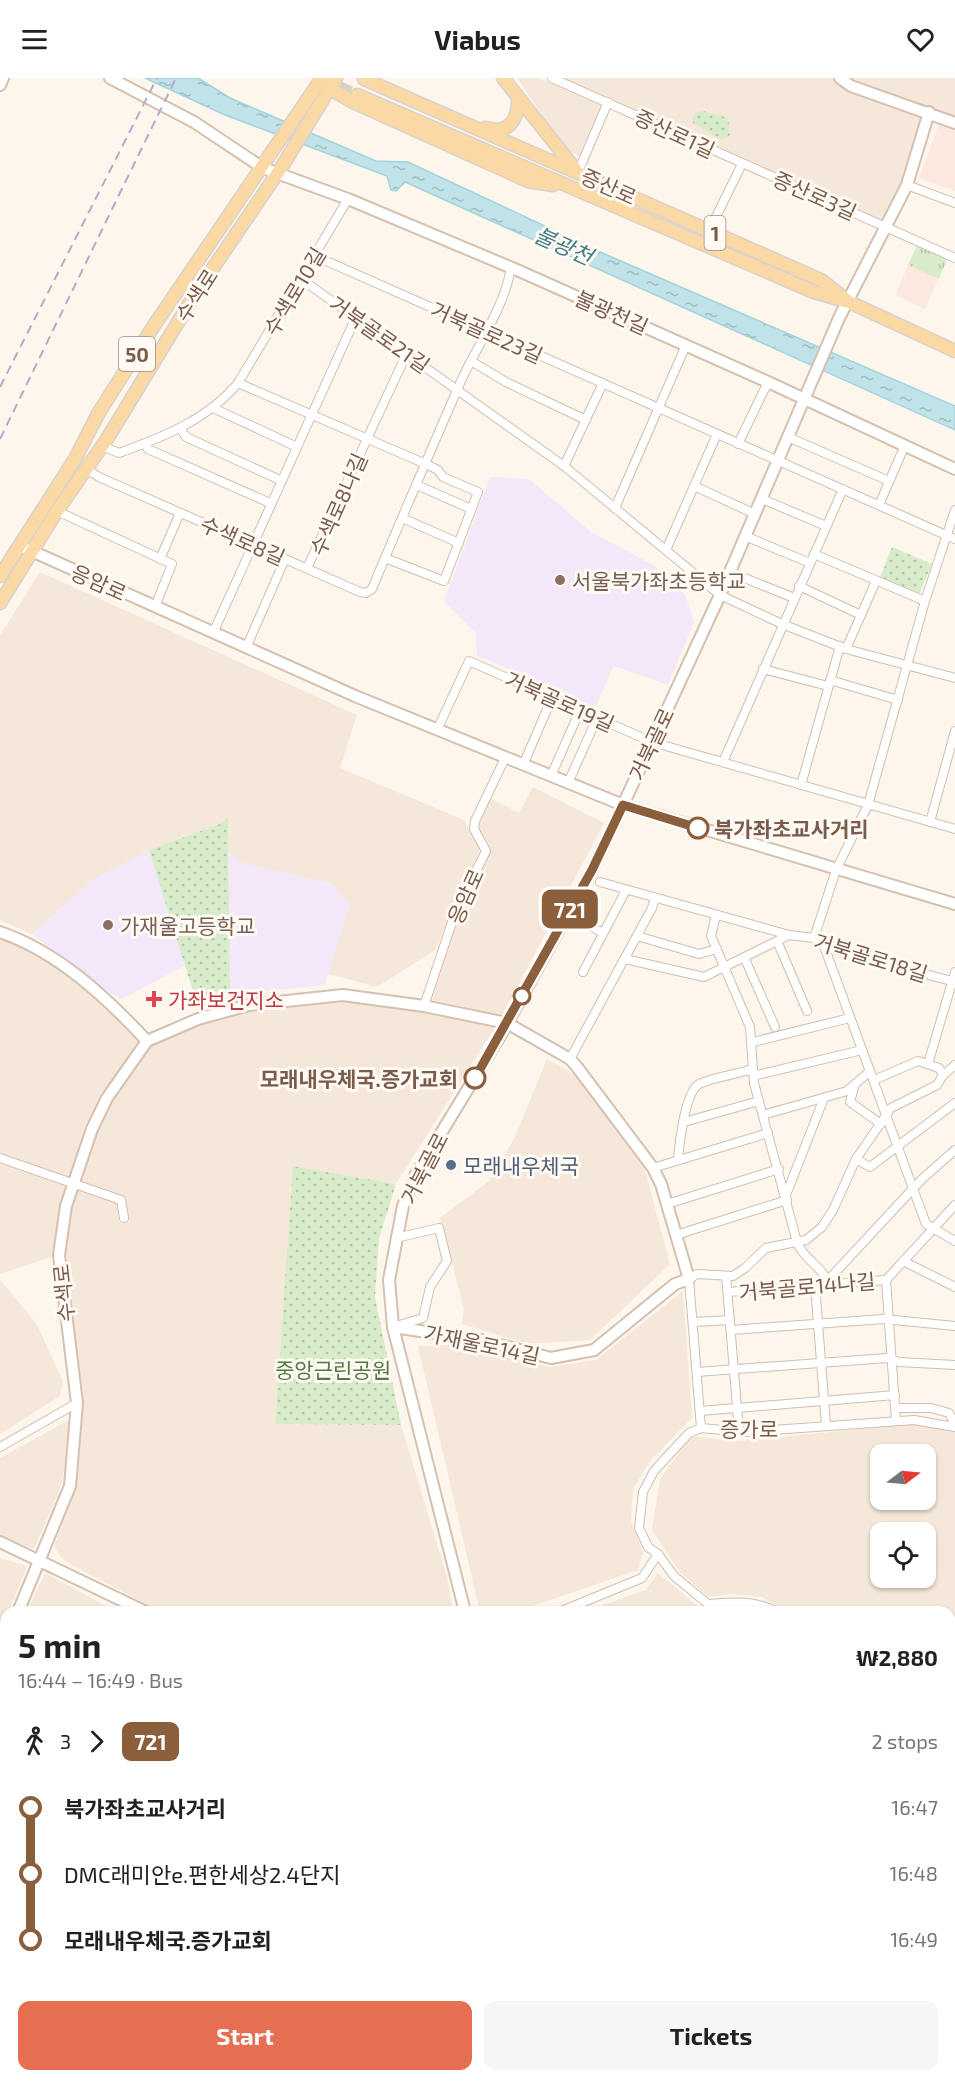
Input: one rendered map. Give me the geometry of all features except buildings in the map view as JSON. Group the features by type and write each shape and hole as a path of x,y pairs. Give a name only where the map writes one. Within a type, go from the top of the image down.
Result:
{"main road":[{"path":"503,78 578,172"},
{"name":"증산로","path":"364,80 821,280 849,302"},
{"name":"수색로","path":"0,576 75,459 98,414 153,327 265,164 326,85"},
{"name":"수색로","path":"0,603 57,511 102,446 194,296 279,171 326,85"},
{"path":"326,85 353,102 528,181 571,187"},
{"name":"증산로","path":"357,95 814,292 849,302 955,351"},
{"path":"452,118 500,130 512,124 516,119 518,99"}],"street":[{"path":"0,85 3,78"},
{"path":"110,78 194,122 265,164"},
{"name":"증산로1길","path":"552,78 742,164"},
{"path":"840,78 851,86 955,123"},
{"name":"증산로1길","path":"578,172 608,102"},
{"path":"849,302 907,185 929,112"},
{"name":"불광천길","path":"265,164 686,345 955,469"},
{"path":"709,231 742,164"},
{"name":"증산로3길","path":"742,164 955,258"},
{"path":"907,185 955,203"},
{"name":"수색로10길","path":"102,446 119,453 180,428 213,408 238,383 348,199"},
{"name":"거북골로23길","path":"315,256 955,539"},
{"path":"458,389 487,332 509,279 511,268"},
{"name":"거북골로21길","path":"301,279 564,466 720,595 782,624 843,647 955,678"},
{"name":"거북골로","path":"463,1606 393,1327 389,1280 403,1206 415,1176 507,1023 568,913 623,805 720,595 839,318 849,302"},
{"path":"213,633 295,446 356,317"},
{"path":"615,508 686,345"},
{"name":"수색로8나길","path":"307,568 407,353"},
{"path":"471,361 506,382 586,420"},
{"path":"738,444 768,382"},
{"path":"238,383 309,416 367,439"},
{"path":"564,466 603,383"},
{"name":"수색로8길","path":"85,468 99,477 366,593 372,589 458,389"},
{"path":"213,408 295,446"},
{"path":"180,428 186,437 280,480"},
{"path":"666,550 717,434"},
{"path":"789,438 889,481"},
{"name":"수색로8나길","path":"367,439 426,464"},
{"path":"145,444 148,449 270,503"},
{"path":"879,505 905,445"},
{"path":"385,558 444,581 478,492 443,477 438,470 426,464"},
{"path":"417,485 471,509"},
{"path":"694,486 755,514"},
{"path":"723,762 843,489"},
{"path":"762,499 826,526"},
{"path":"814,938 836,870 868,805 925,601 945,534 955,510"},
{"path":"57,511 172,564 155,607"},
{"path":"160,559 180,513"},
{"path":"402,518 459,543"},
{"path":"745,536 810,563"},
{"name":"응암로","path":"19,546 246,648 437,730 623,805 955,904"},
{"path":"814,554 925,601"},
{"path":"246,648 285,559"},
{"path":"730,572 794,598"},
{"path":"801,785 829,683 843,647 876,581"},
{"path":"799,586 861,615"},
{"name":"거북골로19길","path":"437,730 469,661 652,742 955,829"},
{"path":"763,669 898,700"},
{"path":"523,765 552,698"},
{"path":"551,776 580,711"},
{"path":"568,783 597,718"},
{"path":"930,822 955,731"},
{"name":"응암로","path":"424,1006 455,913 486,851 474,829 475,821 505,758"},
{"name":"거북골로18길","path":"600,882 789,935 814,938 824,946 954,982 928,1064"},
{"path":"583,972 626,890"},
{"path":"570,1059 625,959 655,898"},
{"path":"568,913 603,933"},
{"path":"716,915 711,936 744,1010 753,1042 754,1073 759,1101 800,1249 826,1276 829,1284"},
{"path":"0,932 51,958 89,984 147,1041 198,1019 249,1005 343,995 424,1006 507,1023 570,1059 652,1168 667,1204 690,1279 700,1428"},
{"name":"거북골로18길","path":"625,959 704,977 778,943 789,935"},
{"path":"637,936 699,954 717,949"},
{"name":"거북골로18길","path":"778,943 807,1011"},
{"path":"824,946 926,1224 955,1241"},
{"path":"745,959 775,1027"},
{"path":"954,982 955,972"},
{"path":"753,1042 850,1018"},
{"name":"수색로","path":"21,1606 69,1486 77,1403 59,1255 72,1184 107,1098 147,1041"},
{"path":"678,1160 692,1092 698,1085 749,1071 757,1075 862,1050"},
{"path":"874,1080 918,1062 939,1068 943,1075"},
{"path":"690,1279 697,1274 733,1276 766,1248 806,1240 828,1218 856,1159 891,1108 937,1085 943,1075 955,1065"},
{"path":"763,1115 847,1091 870,1071"},
{"path":"855,1082 850,1102 881,1124"},
{"path":"786,1198 824,1098"},
{"path":"684,1122 759,1101"},
{"path":"856,1159 870,1167 955,1103"},
{"path":"652,1168 768,1133"},
{"path":"829,1284 831,1277 913,1188 955,1150"},
{"path":"0,1158 121,1200 124,1218"},
{"path":"667,1204 778,1169"},
{"path":"676,1235 786,1198"},
{"path":"896,1420 886,1280 955,1205"},
{"name":"거북골로","path":"393,1327 423,1318 430,1287 447,1261 439,1228 396,1238"},
{"path":"903,1261 955,1287"},
{"path":"726,1276 740,1431"},
{"name":"가재울로14길","path":"393,1327 481,1340 551,1358 594,1350 675,1284 690,1279"},
{"name":"거북골로14나길","path":"728,1292 886,1280"},
{"path":"815,1285 826,1425"},
{"path":"731,1330 884,1319 955,1326"},
{"path":"694,1322 730,1320"},
{"path":"697,1372 887,1358 955,1365"},
{"path":"699,1411 895,1395"},
{"path":"0,1447 77,1403"},
{"name":"증가로","path":"896,1408 930,1408 949,1413 955,1426"},
{"name":"증가로","path":"766,1606 744,1601 708,1604 674,1576 658,1554 648,1547 639,1527 643,1492 654,1471 689,1433 700,1428 740,1431 896,1420 914,1420 955,1426"},
{"path":"0,1542 134,1606"},
{"path":"574,1606 642,1578 658,1554"}],"shaded area":[{"path":"517,78 538,78 602,104 579,156 566,150"},
{"path":"552,78 955,78 955,123 929,112 887,227"},
{"path":"939,124 955,130 955,191 919,178"},
{"path":"917,246 947,259 925,309 895,295"},
{"name":"서울북가좌초등학교","path":"490,477 529,479 591,532 653,565 685,594 694,622 668,685 614,666 595,708 477,655 476,633 444,601"},
{"path":"40,572 357,715 340,768 464,820 480,850 435,950 377,987 328,974 350,902 342,898 333,884 241,863 228,851 228,818 220,824 149,850 91,881 32,934 0,920 0,635"},
{"path":"533,787 604,823 502,1016 432,1000 458,915 490,848 477,825 490,798 519,813"},
{"name":"가재울고등학교","path":"149,850 182,950 184,966 122,999 96,985 32,934 91,881"},
{"path":"228,851 241,863 333,884 342,897 350,902 325,985 230,995"},
{"path":"0,936 57,966 83,983 143,1041 101,1101 74,1165 51,1257 0,1274"},
{"path":"343,995 499,1021 396,1184 293,1166 275,1424 401,1425 447,1577 452,1606 149,1606 63,1560 54,1546 76,1487 83,1393 65,1255 72,1183 92,1129 147,1041 249,1005"},
{"path":"547,1059 576,1075 645,1170 670,1264 590,1340 527,1344 462,1324 464,1309 440,1218 489,1181 515,1137"},
{"path":"0,1280 36,1323 63,1381 60,1396 0,1434"},
{"path":"683,1291 692,1418 651,1460 633,1489 631,1521 643,1552 638,1570 533,1606 479,1606 418,1346 471,1344 549,1367 596,1360"},
{"path":"71,1419 70,1444 59,1492 34,1549 0,1536 0,1458"},
{"path":"913,1424 955,1432 955,1606 778,1606 762,1597 733,1594 708,1597 680,1572 652,1530 660,1479 691,1436 739,1441"},
{"path":"0,1558 27,1566 11,1606 0,1606"},
{"path":"45,1573 107,1606 30,1606"},
{"path":"658,1573 698,1606 600,1606 646,1590"}],"green space":[{"path":"703,111 728,118 730,135 722,140 693,123 692,118 696,112"},
{"path":"917,246 947,259 939,279 908,265"},
{"path":"892,547 932,564 919,594 880,578"},
{"path":"228,818 230,995 196,1001 149,850 220,824"},
{"name":"중앙근린공원","path":"293,1166 396,1184 379,1239 375,1297 401,1425 275,1424"}],"water":[{"name":"불광천","path":"145,78 198,78 230,98 376,161 408,162 607,255 955,406 955,430 405,182 396,191 391,190 387,176 225,115"}],"tunnel":[{"path":"323,80 357,95"}],"railway":[{"path":"0,387 157,78"},
{"path":"0,439 176,78"}],"bus line":[{"name":"721","path":"475,1078 592,870 623,805 698,828"}],"place":[{"name":"서울북가좌초등학교","path":"560,580"},
{"name":"북가좌초교사거리","path":"698,828"},
{"name":"가재울고등학교","path":"108,925"},
{"name":"가좌보건지소","path":"154,999"},
{"name":"모래내우체국.증가교회","path":"475,1078"},
{"name":"모래내우체국","path":"451,1165"}]}
